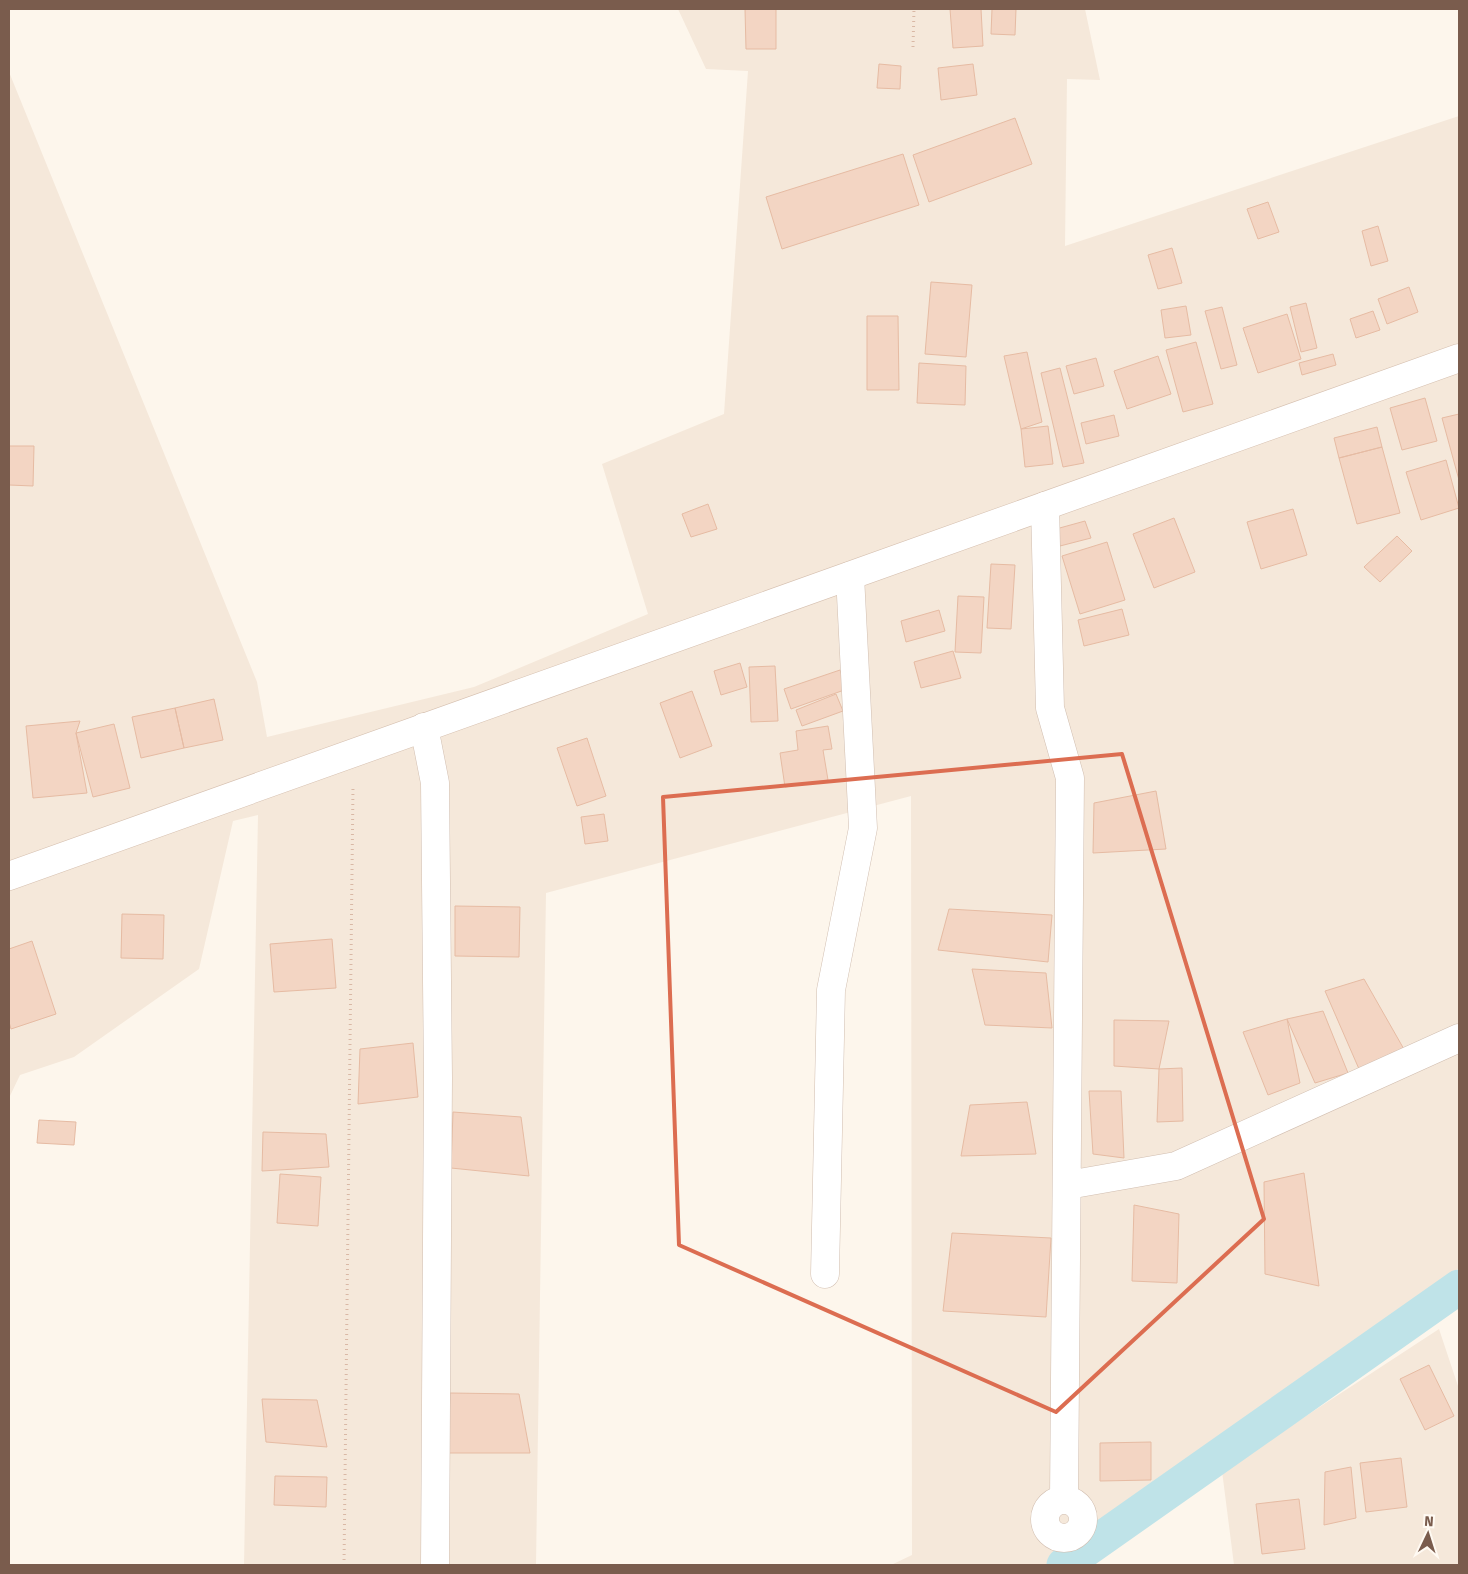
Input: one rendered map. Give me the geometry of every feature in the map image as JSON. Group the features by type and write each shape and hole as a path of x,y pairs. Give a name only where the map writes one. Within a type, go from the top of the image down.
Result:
{"street":[{"path":"9,876 1459,358"},
{"path":"1045,506 1050,708 1070,778 1064,1499"},
{"path":"825,1274 831,990 862,828 850,576"},
{"path":"424,727 434,783 438,1058 435,1565"},
{"path":"1068,1185 1176,1166 1459,1038"}],"path":[{"path":"913,48 914,9"},
{"path":"344,1565 354,753"}],"highlighted area":[{"path":"1122,754 1264,1219 1056,1412 679,1245 663,797"}],"shaded area":[{"path":"678,9 1085,9 1100,80 1067,79 1065,246 1459,116 1459,1268 1057,1565 891,1565 912,1555 911,796 546,893 536,1565 244,1565 258,815 233,821 199,969 74,1057 20,1075 9,1098 9,72 257,682 267,737 474,687 648,614 602,464 724,414 748,71 706,69"},
{"path":"1439,1329 1459,1389 1459,1565 1234,1565 1222,1471"}],"building":[{"path":"745,9 776,9 776,49 746,49"},
{"path":"950,9 981,9 983,46 953,48"},
{"path":"992,9 1016,9 1015,35 991,34"},
{"path":"879,64 901,66 900,89 877,88"},
{"path":"973,64 977,95 941,100 938,68"},
{"path":"1015,118 1032,164 929,202 913,155"},
{"path":"903,154 919,205 782,249 766,197"},
{"path":"1268,202 1279,232 1258,239 1247,209"},
{"path":"1378,226 1388,261 1371,266 1362,231"},
{"path":"1172,248 1182,283 1158,289 1148,255"},
{"path":"931,282 972,285 966,357 925,354"},
{"path":"1409,287 1418,312 1387,324 1378,299"},
{"path":"1306,303 1317,348 1301,352 1290,307"},
{"path":"1186,306 1191,335 1165,338 1161,310"},
{"path":"1222,307 1237,365 1221,369 1205,311"},
{"path":"1373,311 1380,330 1356,338 1350,319"},
{"path":"1287,314 1301,359 1258,373 1243,328"},
{"path":"867,316 898,316 899,390 867,390"},
{"path":"1196,342 1213,404 1183,412 1166,350"},
{"path":"1027,352 1042,422 1021,429 1004,356"},
{"path":"1333,354 1336,365 1302,375 1299,363"},
{"path":"1158,356 1171,394 1127,409 1114,371"},
{"path":"1096,358 1104,386 1074,394 1066,366"},
{"path":"919,363 966,366 965,405 917,403"},
{"path":"1060,368 1084,463 1063,467 1041,373"},
{"path":"1425,398 1437,441 1402,450 1390,408"},
{"path":"1459,414 1459,480 1442,418"},
{"path":"1114,415 1119,436 1086,444 1081,423"},
{"path":"1048,426 1053,464 1025,467 1021,429"},
{"path":"1377,427 1382,447 1339,458 1334,438"},
{"path":"9,446 34,446 33,486 9,485"},
{"path":"1382,447 1400,513 1357,524 1339,458"},
{"path":"1446,460 1459,508 1421,520 1406,472"},
{"path":"708,504 717,529 691,537 682,514"},
{"path":"1293,509 1307,555 1261,569 1247,522"},
{"path":"1174,518 1195,572 1154,588 1133,534"},
{"path":"1085,521 1091,538 1060,546 1056,529"},
{"path":"1397,536 1412,551 1380,582 1364,567"},
{"path":"1107,542 1125,600 1080,614 1062,556"},
{"path":"991,564 1015,565 1011,629 987,628"},
{"path":"958,596 984,597 981,653 955,652"},
{"path":"1122,609 1129,635 1084,646 1078,620"},
{"path":"939,610 945,631 906,642 901,621"},
{"path":"953,651 961,678 921,688 914,662"},
{"path":"740,663 747,687 721,695 714,671"},
{"path":"775,666 778,721 751,722 749,667"},
{"path":"840,670 847,689 791,709 784,689"},
{"path":"692,691 712,746 680,758 660,703"},
{"path":"836,694 843,711 802,726 796,710"},
{"path":"214,699 223,740 184,748 175,708"},
{"path":"175,708 184,748 141,758 132,717"},
{"path":"80,721 76,733 87,793 33,798 26,726"},
{"path":"114,724 130,788 93,797 76,733"},
{"path":"828,726 832,749 823,750 828,780 785,787 780,753 798,750 796,731"},
{"path":"587,738 606,796 577,806 557,748"},
{"path":"1156,791 1166,849 1093,853 1094,803"},
{"path":"604,814 608,841 585,844 581,817"},
{"path":"455,906 520,907 519,957 455,956"},
{"path":"949,909 1052,915 1048,962 938,950"},
{"path":"122,914 164,915 163,959 121,958"},
{"path":"332,939 336,988 274,992 270,944"},
{"path":"32,941 56,1014 11,1029 9,1022 9,949"},
{"path":"972,969 1046,973 1052,1028 985,1025"},
{"path":"1364,979 1405,1051 1359,1069 1325,991"},
{"path":"1323,1011 1348,1073 1315,1083 1287,1019"},
{"path":"1287,1019 1300,1083 1268,1095 1243,1032"},
{"path":"1114,1020 1169,1021 1159,1069 1114,1066"},
{"path":"413,1043 418,1097 358,1104 360,1049"},
{"path":"1182,1068 1183,1121 1157,1122 1159,1069"},
{"path":"1089,1091 1121,1091 1124,1158 1093,1154"},
{"path":"1027,1102 1036,1154 961,1156 970,1105"},
{"path":"453,1112 521,1117 529,1176 451,1168"},
{"path":"39,1120 76,1122 74,1145 37,1143"},
{"path":"263,1132 326,1134 329,1167 262,1171"},
{"path":"1304,1173 1319,1286 1265,1274 1264,1182"},
{"path":"280,1174 321,1177 318,1226 277,1223"},
{"path":"1134,1205 1179,1214 1177,1283 1132,1281"},
{"path":"952,1233 1051,1238 1046,1317 943,1311"},
{"path":"1429,1365 1454,1416 1425,1430 1400,1379"},
{"path":"450,1393 519,1394 530,1453 448,1453"},
{"path":"262,1399 317,1400 327,1447 266,1442"},
{"path":"1151,1442 1151,1480 1100,1481 1100,1443"},
{"path":"1401,1458 1407,1507 1366,1512 1360,1463"},
{"path":"1351,1467 1356,1518 1324,1525 1325,1472"},
{"path":"275,1476 327,1477 326,1507 274,1505"},
{"path":"1299,1499 1305,1549 1262,1554 1256,1504"}],"waterway":[{"path":"1064,1565 1459,1287"}]}
